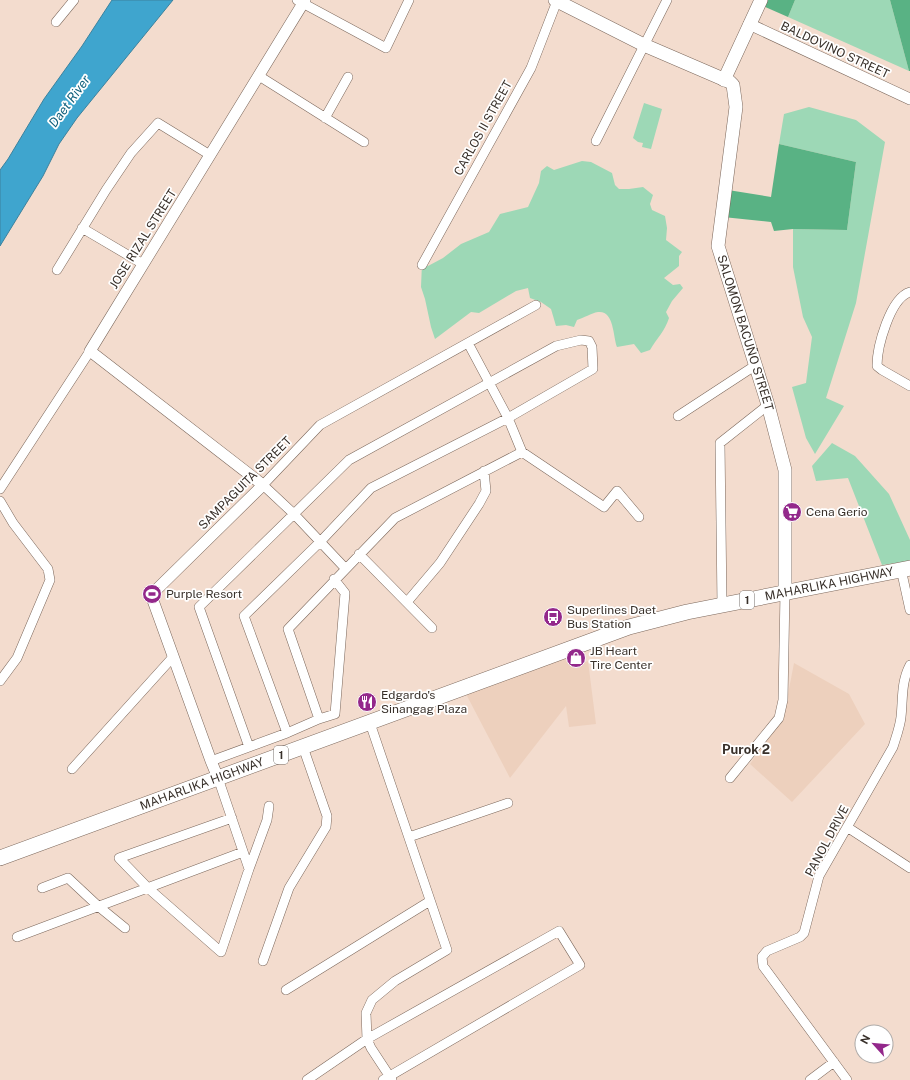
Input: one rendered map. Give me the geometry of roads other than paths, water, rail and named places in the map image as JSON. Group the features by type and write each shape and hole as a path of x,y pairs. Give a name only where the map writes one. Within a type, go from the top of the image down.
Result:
{"highway":[{"name":"MAHARLIKA HIGHWAY","path":"0,858 629,628 672,616 722,605 906,568"}],"main road":[{"path":"557,0 644,46 724,80 749,24 757,1"},
{"name":"SALOMON BACUÑO STREET","path":"724,80 733,85 736,107 718,246 768,405 785,470 786,592"}],"street":[{"path":"56,22 74,0"},
{"path":"302,1 386,48 409,0"},
{"name":"CARLOS II STREET","path":"422,265 531,68 557,0"},
{"path":"596,141 667,0"},
{"name":"JOSE RIZAL STREET","path":"0,489 90,351 259,76 302,1"},
{"name":"BALDOVINO STREET","path":"749,24 910,99"},
{"path":"259,76 364,142"},
{"path":"325,118 348,77"},
{"path":"57,270 106,190 131,153 158,123 210,155"},
{"path":"82,228 143,264"},
{"path":"910,292 905,293 894,305 884,332 877,358 877,366 910,386"},
{"name":"SAMPAGUITA STREET","path":"218,778 151,595 263,485 320,425 536,305"},
{"path":"249,747 200,607 348,460 556,346 581,340 589,341 592,347 593,369 508,418 371,488 320,542 244,616 287,733"},
{"path":"468,343 508,418 522,452 604,507 617,491 638,517"},
{"path":"90,351 263,485 294,514 345,568"},
{"path":"678,416 756,365"},
{"path":"722,605 720,442 768,405"},
{"path":"319,719 288,629 334,579 395,518 522,452"},
{"path":"407,602 440,563 479,504 486,491 484,472"},
{"path":"0,501 13,523 48,569 50,580 17,658 0,681"},
{"path":"359,554 432,628"},
{"path":"906,568 910,610"},
{"path":"211,761 335,714 345,593 334,579"},
{"path":"730,778 779,718 783,700 786,592"},
{"path":"72,770 173,657"},
{"name":"PANOL DRIVE","path":"847,1080 763,966 762,957 767,951 800,937 804,933 819,876 892,747 900,728 902,693 906,673 910,665"},
{"path":"306,1080 367,1039 559,931 580,965 388,1079 367,1039 366,1013 372,1000 395,981 447,950 370,723"},
{"path":"263,961 289,888 326,827 327,816 303,747"},
{"path":"218,778 249,870"},
{"path":"409,837 508,803"},
{"path":"232,818 119,858 148,888 221,952 267,820 269,806"},
{"path":"847,827 910,868"},
{"path":"17,937 243,852"},
{"path":"42,888 68,878 98,906 125,928"},
{"path":"286,990 430,901"},
{"path":"810,1080 834,1062"}],"water":[{"name":"Daet River","path":"112,0 173,0 77,118 59,144 43,176 0,246 0,170 44,99 82,46"}],"place":[{"name":"Cena Gerio","path":"792,512"},
{"name":"Purple Resort","path":"152,594"},
{"name":"Superlines Daet Bus Station","path":"553,617"},
{"name":"JB Heart Tire Center","path":"576,658"},
{"name":"Edgardo's Sinangag Plaza","path":"367,702"}],"district":[{"name":"Purok 2","path":"746,749"}]}
